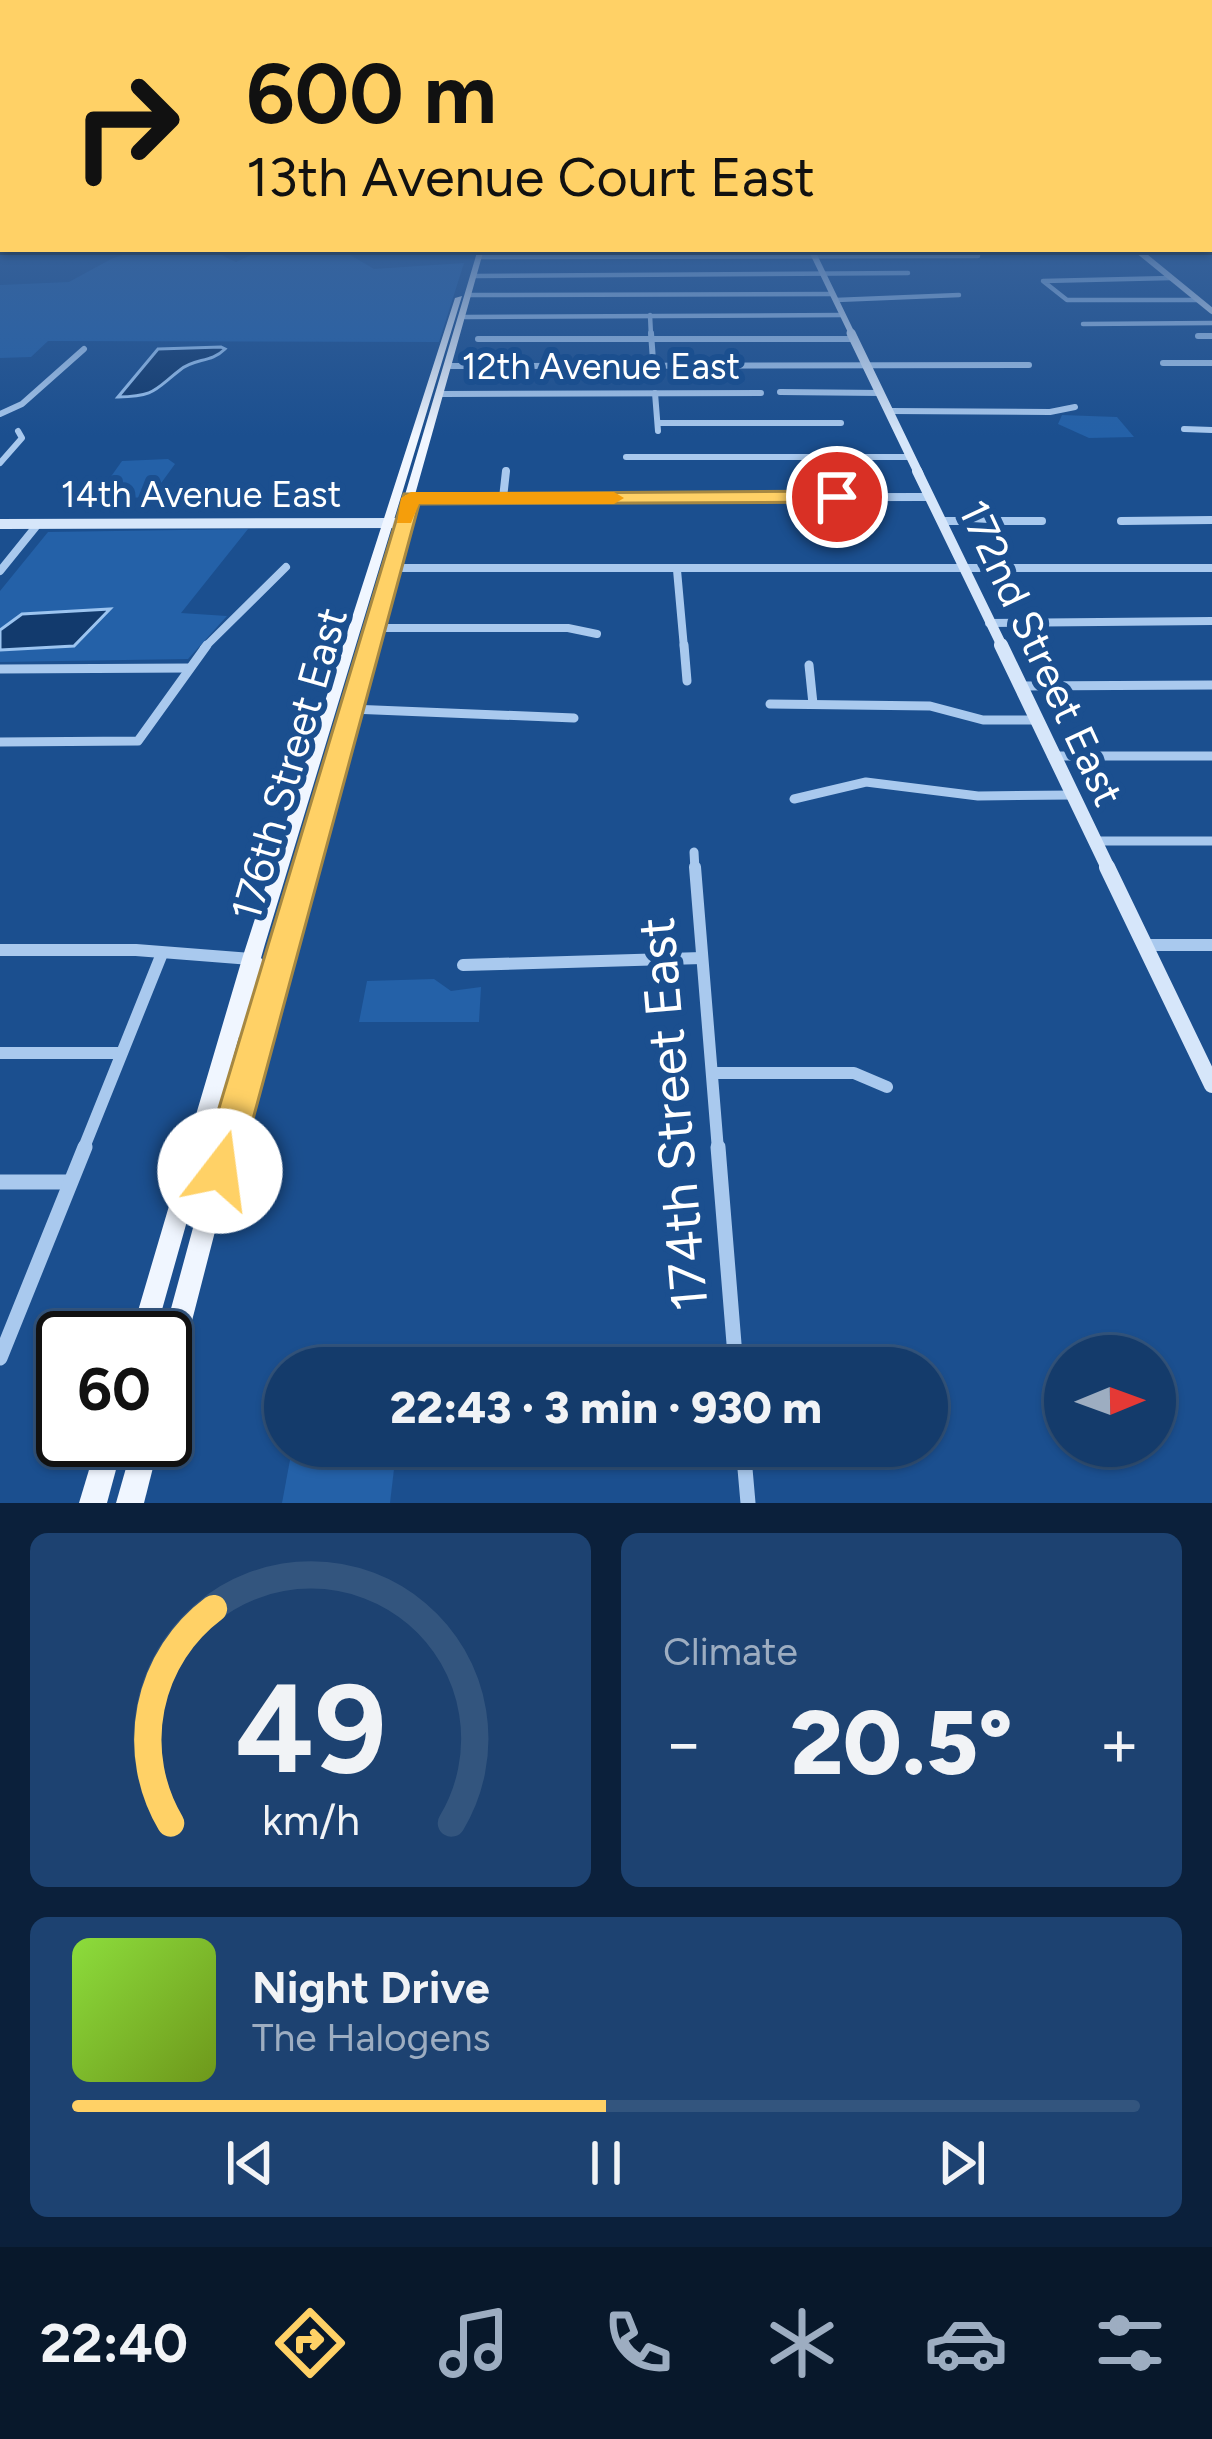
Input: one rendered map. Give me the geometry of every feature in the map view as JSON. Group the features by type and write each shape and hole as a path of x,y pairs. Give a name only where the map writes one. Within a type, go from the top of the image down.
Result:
{"main road":[{"name":"176th Street East","path":"150,1311 251,959 351,670 462,295"},
{"name":"176th Street East","path":"182,1311 284,929 350,709 351,670 373,628 391,568 395,523 411,498 470,295"},
{"path":"445,345 451,366"},
{"path":"411,455 414,460 406,494 411,498"},
{"path":"284,929 278,918 292,866 286,850"},
{"path":"251,959 262,970 247,1027 251,1053"},
{"path":"93,1503 103,1467"},
{"path":"130,1503 140,1467"}],"street":[{"path":"495,295 959,296"},
{"path":"1059,295 1207,305"},
{"name":"172nd Street East","path":"834,297 1210,1078"},
{"path":"650,315 654,374"},
{"path":"464,317 843,315"},
{"path":"1083,324 1212,323"},
{"path":"1198,336 1212,336"},
{"path":"478,339 855,338"},
{"path":"0,414 22,404 84,349"},
{"path":"1162,363 1212,363"},
{"path":"451,366 1029,364"},
{"name":"12th Avenue East","path":"780,392 881,393"},
{"path":"655,393 658,427 841,423"},
{"name":"12th Avenue East","path":"442,394 761,393"},
{"path":"890,411 1049,412 1075,406"},
{"path":"1184,429 1212,430"},
{"path":"0,464 22,438 18,431"},
{"path":"626,458 911,457"},
{"path":"503,498 506,472"},
{"path":"411,498 930,497"},
{"path":"1120,520 1212,520"},
{"path":"942,521 1042,521"},
{"name":"14th Avenue East","path":"0,524 395,523"},
{"path":"2,567 38,524"},
{"path":"0,742 138,741 190,668 286,567"},
{"path":"391,568 1212,568"},
{"path":"677,570 687,681"},
{"path":"989,623 1212,621"},
{"path":"373,628 568,628 597,634"},
{"path":"809,665 813,704"},
{"path":"0,669 190,668"},
{"path":"1020,686 1212,685"},
{"path":"770,704 930,706 983,720 1036,720"},
{"path":"350,709 574,718"},
{"path":"1052,756 1212,756"},
{"path":"794,800 861,781 912,782 978,796 1072,795"},
{"path":"1094,841 1212,841"},
{"name":"174th Street East","path":"694,852 734,1347"},
{"path":"1144,945 1212,945"},
{"path":"0,950 136,950 161,956 251,959"},
{"path":"0,1358 3,1340 161,956"},
{"path":"463,964 703,958"},
{"path":"0,1053 120,1053"},
{"path":"712,1072 854,1073 887,1087"},
{"path":"0,1182 69,1182"},
{"path":"745,1467 748,1503"}],"shaded area":[{"path":"0,295 454,295 439,342 48,341 31,357 0,358"},
{"path":"158,349 225,349 185,366 154,391 118,397"},
{"path":"1062,415 1117,417 1134,437 1089,438 1058,424"},
{"path":"168,459 175,464 151,497 95,499 122,461"},
{"path":"248,529 181,613 227,616 188,659 0,662 0,591 48,532"},
{"path":"110,609 74,646 0,650 0,630 22,614"},
{"path":"434,979 451,991 481,987 479,1022 359,1022 367,981"},
{"path":"289,1467 394,1469 390,1503 282,1503"}],"slow traffic":[{"path":"404,519 411,498 614,498"}],"route":[{"path":"220,1171 284,929 411,498 837,497"}]}
